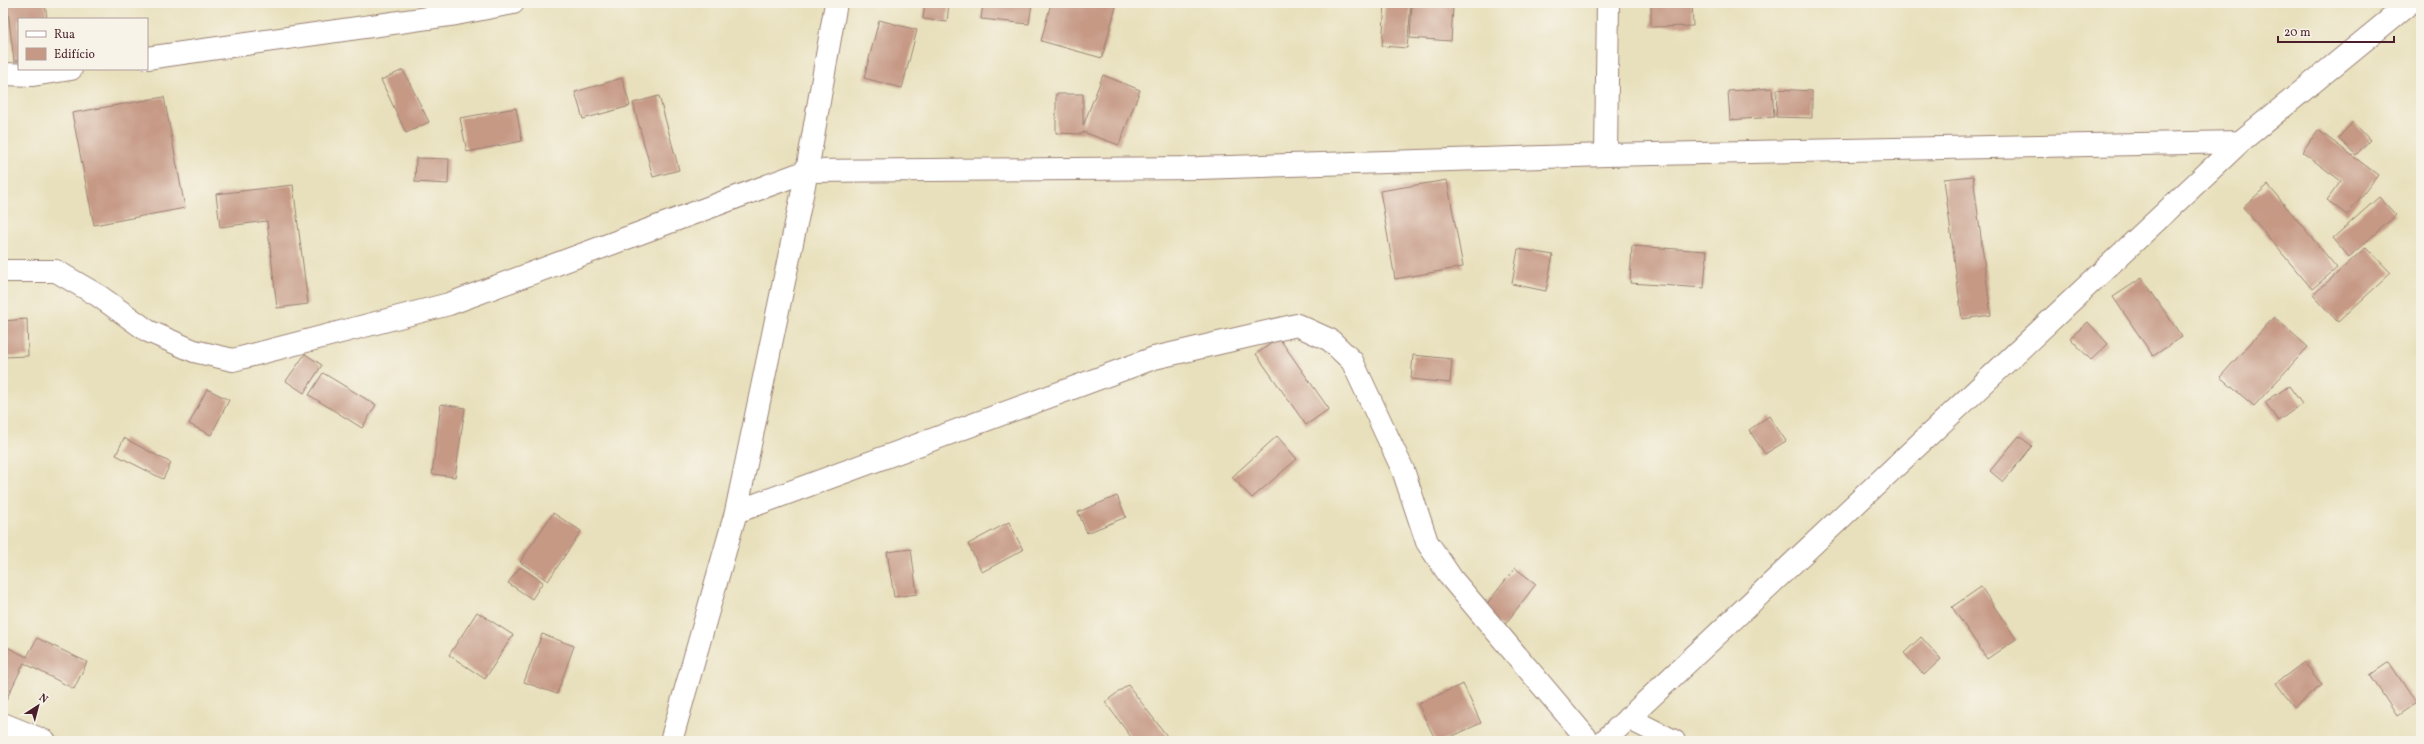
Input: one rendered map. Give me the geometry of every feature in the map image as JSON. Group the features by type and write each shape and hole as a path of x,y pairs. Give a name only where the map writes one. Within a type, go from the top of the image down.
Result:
{"street":[{"path":"148,58 456,14 513,3"},
{"path":"671,741 736,512 807,171 836,3"},
{"path":"1606,155 1608,3"},
{"path":"1604,741 2240,142 2410,3"},
{"path":"3,74 33,75 65,70"},
{"path":"3,271 56,271 99,296 148,332 194,351 233,360 449,304 807,171 1198,168 1606,155 2240,142"},
{"path":"736,512 1154,358 1297,325 1330,340 1352,361 1403,470 1427,542 1452,579 1589,741"},
{"path":"1628,718 1674,741"},
{"path":"3,724 45,741"}],"building":[{"path":"7,3 45,3 47,18 18,18 18,61 14,61"},
{"path":"925,3 949,3 947,22 923,19"},
{"path":"983,3 1032,3 1029,24 981,19"},
{"path":"1051,3 1117,3 1102,58 1041,41"},
{"path":"1385,3 1411,5 1407,48 1382,46"},
{"path":"1412,3 1453,6 1451,41 1410,38"},
{"path":"1651,3 1692,3 1693,26 1651,27"},
{"path":"879,20 917,30 902,88 864,78"},
{"path":"403,70 429,122 406,133 381,80"},
{"path":"1103,75 1140,90 1119,145 1083,132 1083,134 1056,133 1056,94 1083,94 1083,126"},
{"path":"622,78 630,106 583,119 575,92"},
{"path":"1772,88 1774,117 1730,120 1728,91"},
{"path":"1777,89 1812,91 1812,118 1776,117"},
{"path":"659,96 679,170 653,177 633,103"},
{"path":"164,97 185,208 94,225 72,113"},
{"path":"516,108 522,141 467,152 460,118"},
{"path":"2353,122 2370,140 2356,155 2338,138"},
{"path":"2318,130 2378,175 2347,215 2327,200 2341,181 2302,152"},
{"path":"416,158 449,159 448,184 415,182"},
{"path":"1973,176 1991,315 1962,319 1944,179"},
{"path":"1447,180 1463,267 1395,279 1380,191"},
{"path":"293,185 308,304 277,308 267,221 220,227 216,194"},
{"path":"2268,185 2337,268 2312,289 2243,207"},
{"path":"2379,197 2396,215 2349,257 2333,238"},
{"path":"1632,246 1707,251 1704,288 1630,283"},
{"path":"2366,247 2391,273 2338,322 2313,295"},
{"path":"1518,249 1553,255 1546,291 1512,284"},
{"path":"2142,278 2182,337 2153,356 2113,297"},
{"path":"2274,317 2308,347 2254,406 2220,377"},
{"path":"27,319 28,356 3,357 3,321"},
{"path":"2088,322 2108,344 2091,360 2070,338"},
{"path":"1279,338 1329,409 1306,425 1256,354"},
{"path":"305,354 322,365 304,393 286,381"},
{"path":"1413,355 1452,359 1450,383 1411,379"},
{"path":"323,373 376,405 362,428 309,395"},
{"path":"2289,386 2302,404 2278,421 2265,402"},
{"path":"207,389 229,400 211,435 189,424"},
{"path":"441,404 465,408 455,477 432,474"},
{"path":"1769,416 1786,441 1765,454 1749,430"},
{"path":"1277,436 1297,459 1252,498 1232,477"},
{"path":"2019,436 2032,446 2003,482 1990,471"},
{"path":"124,438 171,463 163,479 116,455"},
{"path":"1117,496 1126,517 1087,533 1078,512"},
{"path":"553,513 581,531 548,581 520,562"},
{"path":"1009,522 1023,550 982,572 968,544"},
{"path":"911,549 917,594 894,597 887,552"},
{"path":"520,567 543,582 532,599 508,583"},
{"path":"1515,568 1536,584 1503,627 1482,610"},
{"path":"1981,587 2016,639 1987,659 1952,607"},
{"path":"477,612 513,635 485,679 449,655"},
{"path":"542,634 574,646 557,694 524,682"},
{"path":"1921,637 1941,659 1924,675 1904,653"},
{"path":"37,638 87,662 74,689 24,663 3,706 3,645 27,657"},
{"path":"2304,662 2322,685 2294,707 2276,683"},
{"path":"2389,662 2416,703 2397,716 2370,675"},
{"path":"1463,684 1481,723 1442,741 1436,741 1418,704"},
{"path":"1128,685 1170,740 1134,741 1105,702"}]}
